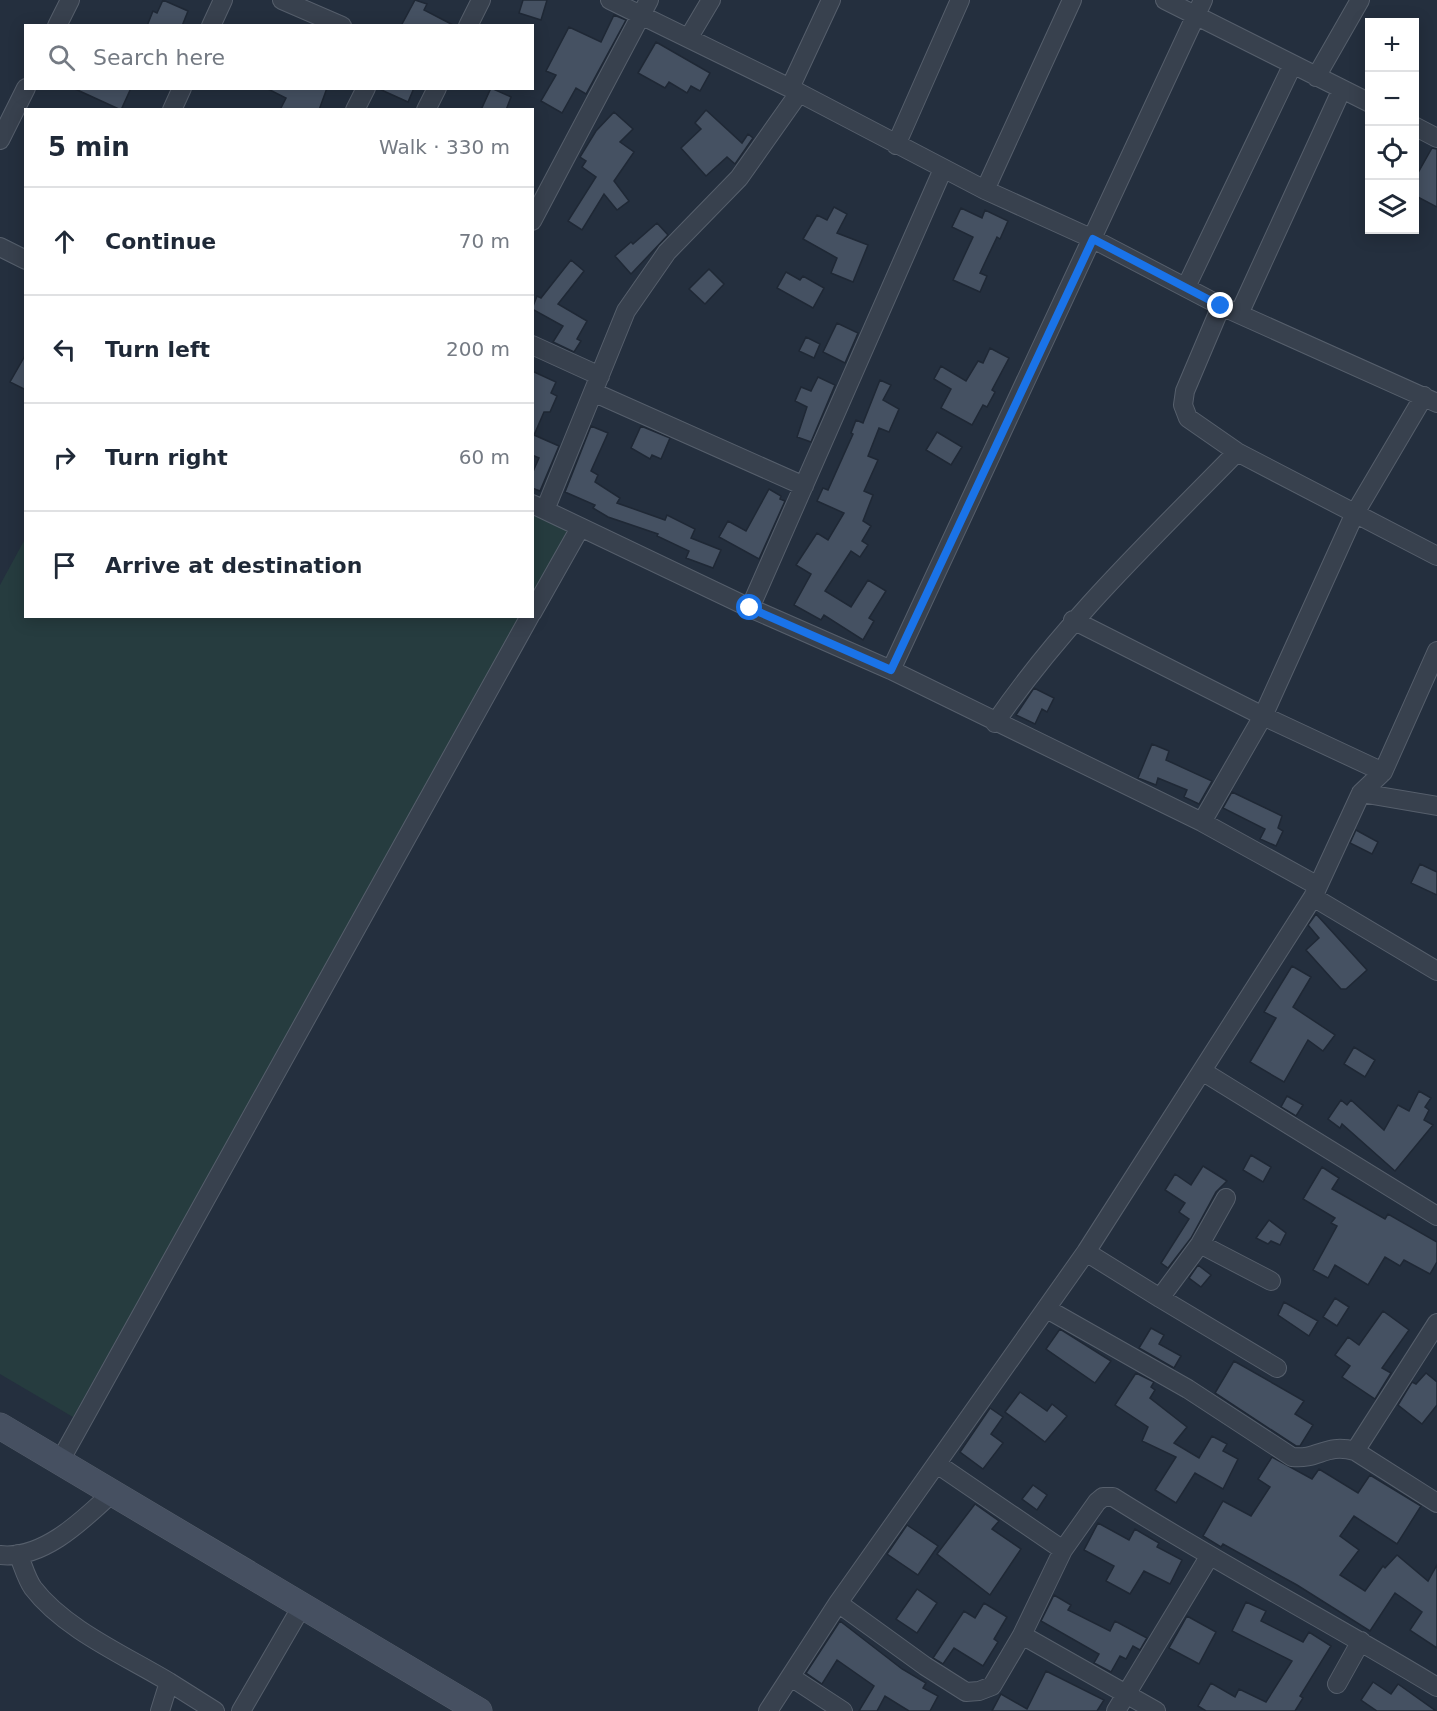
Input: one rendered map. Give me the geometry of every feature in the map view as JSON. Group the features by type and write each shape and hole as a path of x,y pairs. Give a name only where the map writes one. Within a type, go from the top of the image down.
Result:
{"main road":[{"path":"0,1426 479,1711"}],"street":[{"path":"58,24 70,0"},
{"path":"212,24 223,0"},
{"path":"282,0 337,24"},
{"path":"469,24 481,0"},
{"path":"610,0 646,8 689,37 985,190 1093,239 1221,306 1430,400 1355,513 1263,716 1202,822"},
{"path":"689,37 711,0"},
{"path":"831,0 794,90 739,178 667,252 626,311 597,384 539,507 750,608 891,670 995,723 1202,822 1316,891 1437,970"},
{"path":"896,145 960,0"},
{"path":"985,190 1072,0"},
{"path":"1165,0 1199,8 1292,66 1365,100"},
{"path":"1316,77 1360,0"},
{"path":"534,216 646,8"},
{"path":"891,670 1199,8"},
{"path":"1186,287 1292,66"},
{"path":"1239,314 1342,89"},
{"path":"0,140 25,90"},
{"path":"173,108 181,90"},
{"path":"356,108 365,90"},
{"path":"427,108 436,90"},
{"path":"1419,129 1437,138"},
{"path":"750,608 943,168"},
{"path":"0,247 24,259"},
{"path":"1221,306 1185,391 1183,405 1188,418 1237,452 1437,556"},
{"path":"534,346 597,384 804,486"},
{"path":"995,723 1028,674 1073,620 1237,452"},
{"path":"534,610 580,528"},
{"path":"60,1461 529,618"},
{"path":"1073,620 1263,716 1383,772"},
{"path":"768,1711 838,1604 1086,1251 1316,891 1361,793 1383,772 1437,651"},
{"path":"1361,793 1437,806"},
{"path":"1202,1071 1437,1216"},
{"path":"1160,1298 1200,1244 1226,1198"},
{"path":"1200,1244 1271,1281"},
{"path":"1086,1251 1277,1368"},
{"path":"1047,1309 1188,1389 1292,1456 1307,1459 1326,1450 1341,1448 1355,1451 1437,1503"},
{"path":"1355,1451 1437,1323"},
{"path":"937,1464 1064,1550"},
{"path":"112,1493 76,1527 34,1549 9,1555 47,1603 88,1635 215,1711"},
{"path":"838,1604 966,1692 979,1691 992,1686 1022,1635 1064,1550 1097,1502 1103,1497 1113,1497 1209,1557 1361,1641 1437,1687"},
{"path":"1116,1711 1209,1557"},
{"path":"241,1711 302,1606"},
{"path":"1022,1635 1156,1711"},
{"path":"1337,1684 1361,1641"},
{"path":"791,1677 843,1711"},
{"path":"160,1711 169,1682"}],"green space":[{"path":"534,512 571,530 534,597"},
{"path":"24,541 24,618 521,618 73,1417 0,1374 0,585"}],"building":[{"path":"163,0 188,11 183,24 148,24 153,11 157,13"},
{"path":"415,0 427,4 424,10 451,24 402,24"},
{"path":"523,0 547,0 541,20 519,13"},
{"path":"614,15 626,20 586,94 576,88 562,113 541,101 556,75 546,71 569,27 601,42"},
{"path":"656,42 710,73 700,91 691,86 687,93 669,82 665,88 638,73"},
{"path":"77,90 130,90 122,108 117,108"},
{"path":"270,90 326,90 320,108 281,108 286,98"},
{"path":"381,90 413,90 408,102"},
{"path":"490,90 511,97 507,108 482,108"},
{"path":"706,110 742,143 748,134 753,138 735,164 727,157 706,176 681,148 701,129 695,123"},
{"path":"614,112 633,129 620,142 634,152 614,181 629,201 617,210 604,194 582,230 568,221 596,177 582,167 586,161 580,157 596,131"},
{"path":"1432,148 1437,149 1437,207 1419,198 1419,171"},
{"path":"834,207 847,214 837,233 868,245 853,282 831,273 837,258 803,239 817,215 827,220"},
{"path":"961,208 982,218 985,210 1008,221 1000,239 997,237 980,273 987,276 980,292 953,280 973,237 952,227"},
{"path":"657,223 668,235 631,274 615,256"},
{"path":"571,260 584,271 558,304 587,321 577,339 581,341 574,352 553,342 563,326 534,310 537,296 541,298"},
{"path":"709,269 724,284 705,304 689,289"},
{"path":"786,272 800,280 803,276 824,288 813,308 777,288"},
{"path":"837,323 858,333 845,363 823,352"},
{"path":"806,337 820,344 814,358 799,351"},
{"path":"990,348 1009,358 992,390 995,392 987,407 983,405 972,425 941,408 951,389 934,379 941,366 966,381 978,361 983,363"},
{"path":"24,358 24,389 10,382"},
{"path":"534,372 556,382 551,393 557,396 550,412 544,412 534,435"},
{"path":"818,377 835,385 811,442 797,437 807,407 795,401 801,387 811,391"},
{"path":"880,380 891,385 883,400 899,409 889,432 879,428 868,456 878,460 864,491 873,495 863,521 871,526 862,541 868,545 860,557 851,551 825,591 851,607 868,580 886,591 869,618 874,621 863,640 824,615 821,620 794,605 811,574 796,565 817,533 828,540 844,513 817,501 823,488 828,490 853,434 851,433 856,420 863,423"},
{"path":"591,426 608,433 591,471 598,475 595,482 620,498 617,503 665,520 667,515 695,529 691,538 721,550 713,568 686,558 689,551 657,536 658,534 608,517 593,508 595,505 565,492"},
{"path":"641,426 670,438 661,459 652,455 650,459 631,448"},
{"path":"937,432 962,447 951,465 926,450"},
{"path":"534,435 559,446 540,491 534,489 534,469 539,458 534,456"},
{"path":"769,489 785,501 759,559 719,537 728,521 746,531"},
{"path":"1034,688 1054,698 1047,712 1042,709 1035,724 1016,715"},
{"path":"1152,744 1169,751 1166,760 1212,781 1199,804 1184,797 1187,790 1158,778 1156,785 1138,778"},
{"path":"1232,792 1282,816 1278,828 1283,831 1276,846 1260,839 1265,829 1223,808"},
{"path":"1356,830 1378,842 1372,854 1350,843"},
{"path":"1420,864 1437,872 1437,895 1411,883"},
{"path":"1316,914 1367,970 1346,989 1341,989 1306,950 1319,938 1308,925"},
{"path":"1292,966 1311,977 1293,1007 1335,1035 1323,1051 1308,1040 1284,1082 1250,1062 1276,1018 1264,1012"},
{"path":"1354,1047 1375,1060 1365,1077 1344,1064"},
{"path":"1419,1091 1431,1098 1425,1107 1429,1110 1424,1120 1433,1125 1395,1171 1342,1124 1340,1128 1328,1119 1341,1100 1347,1105 1351,1100 1384,1130 1398,1105 1409,1111"},
{"path":"1287,1096 1303,1105 1296,1116 1281,1107"},
{"path":"1251,1155 1271,1167 1263,1182 1243,1170"},
{"path":"1203,1166 1227,1181 1216,1192 1191,1238 1168,1268 1161,1263 1189,1219 1179,1212 1185,1203 1165,1190 1175,1174 1191,1185"},
{"path":"1322,1167 1339,1178 1332,1189 1385,1219 1388,1214 1437,1242 1437,1262 1430,1274 1404,1260 1400,1266 1385,1257 1368,1285 1335,1265 1328,1278 1313,1270 1337,1226 1331,1223 1335,1218 1303,1199"},
{"path":"1269,1220 1286,1233 1280,1245 1271,1241 1268,1244 1256,1238"},
{"path":"1198,1265 1211,1275 1201,1287 1189,1278"},
{"path":"1335,1298 1349,1307 1337,1326 1323,1317"},
{"path":"1284,1302 1318,1321 1309,1336 1278,1315"},
{"path":"1383,1311 1409,1330 1382,1368 1391,1373 1375,1399 1342,1377 1350,1366 1335,1355 1348,1337 1359,1345"},
{"path":"1151,1328 1164,1335 1159,1344 1181,1356 1174,1368 1139,1348"},
{"path":"1060,1329 1111,1361 1095,1383 1046,1349"},
{"path":"1234,1361 1304,1401 1295,1414 1313,1425 1300,1446 1296,1446 1215,1393"},
{"path":"1136,1373 1154,1382 1151,1387 1155,1390 1150,1398 1187,1427 1174,1443 1199,1458 1212,1436 1227,1444 1223,1451 1238,1459 1223,1489 1195,1473 1176,1503 1155,1490 1176,1457 1142,1441 1148,1427 1115,1405"},
{"path":"1426,1373 1437,1382 1437,1405 1422,1424 1398,1405 1412,1382 1416,1384"},
{"path":"1020,1392 1047,1411 1052,1404 1067,1416 1045,1442 1005,1412"},
{"path":"990,1408 1003,1417 991,1434 1003,1443 983,1469 960,1452"},
{"path":"1272,1457 1312,1479 1319,1469 1358,1493 1370,1475 1421,1506 1397,1544 1354,1516 1340,1536 1359,1550 1340,1575 1365,1591 1383,1566 1385,1568 1397,1555 1428,1581 1437,1565 1437,1648 1410,1630 1422,1612 1395,1593 1370,1631 1297,1585 1223,1544 1221,1547 1203,1536 1223,1501 1251,1516 1270,1487 1258,1479"},
{"path":"1033,1485 1047,1495 1037,1510 1022,1499"},
{"path":"975,1504 999,1521 992,1529 1021,1549 990,1595 937,1554"},
{"path":"1098,1523 1129,1540 1135,1529 1159,1543 1157,1547 1182,1560 1170,1584 1144,1571 1130,1594 1106,1581 1114,1566 1084,1550"},
{"path":"907,1525 938,1546 918,1575 887,1554"},
{"path":"917,1589 937,1603 917,1633 896,1619"},
{"path":"1054,1595 1071,1605 1068,1610 1110,1631 1115,1621 1147,1638 1140,1650 1133,1646 1126,1659 1120,1656 1111,1672 1094,1663 1099,1654 1041,1621"},
{"path":"1246,1602 1266,1611 1261,1621 1303,1642 1309,1632 1331,1646 1300,1696 1303,1698 1295,1711 1206,1711 1198,1706 1211,1683 1235,1697 1239,1689 1266,1702 1292,1661 1232,1631"},
{"path":"984,1603 1007,1617 994,1639 998,1642 983,1666 954,1648 943,1664 933,1658 964,1611 975,1618"},
{"path":"1187,1616 1216,1632 1199,1664 1169,1648"},
{"path":"840,1621 902,1669 926,1683 923,1688 938,1696 930,1711 909,1711 885,1696 877,1711 859,1711 874,1686 837,1660 822,1684 806,1673"},
{"path":"1046,1671 1104,1700 1097,1711 992,1711 1001,1694 1027,1709"},
{"path":"1373,1682 1391,1694 1398,1684 1436,1711 1377,1711 1361,1700"}],"route":[{"path":"750,608 891,670 1093,239 1221,306"}]}
